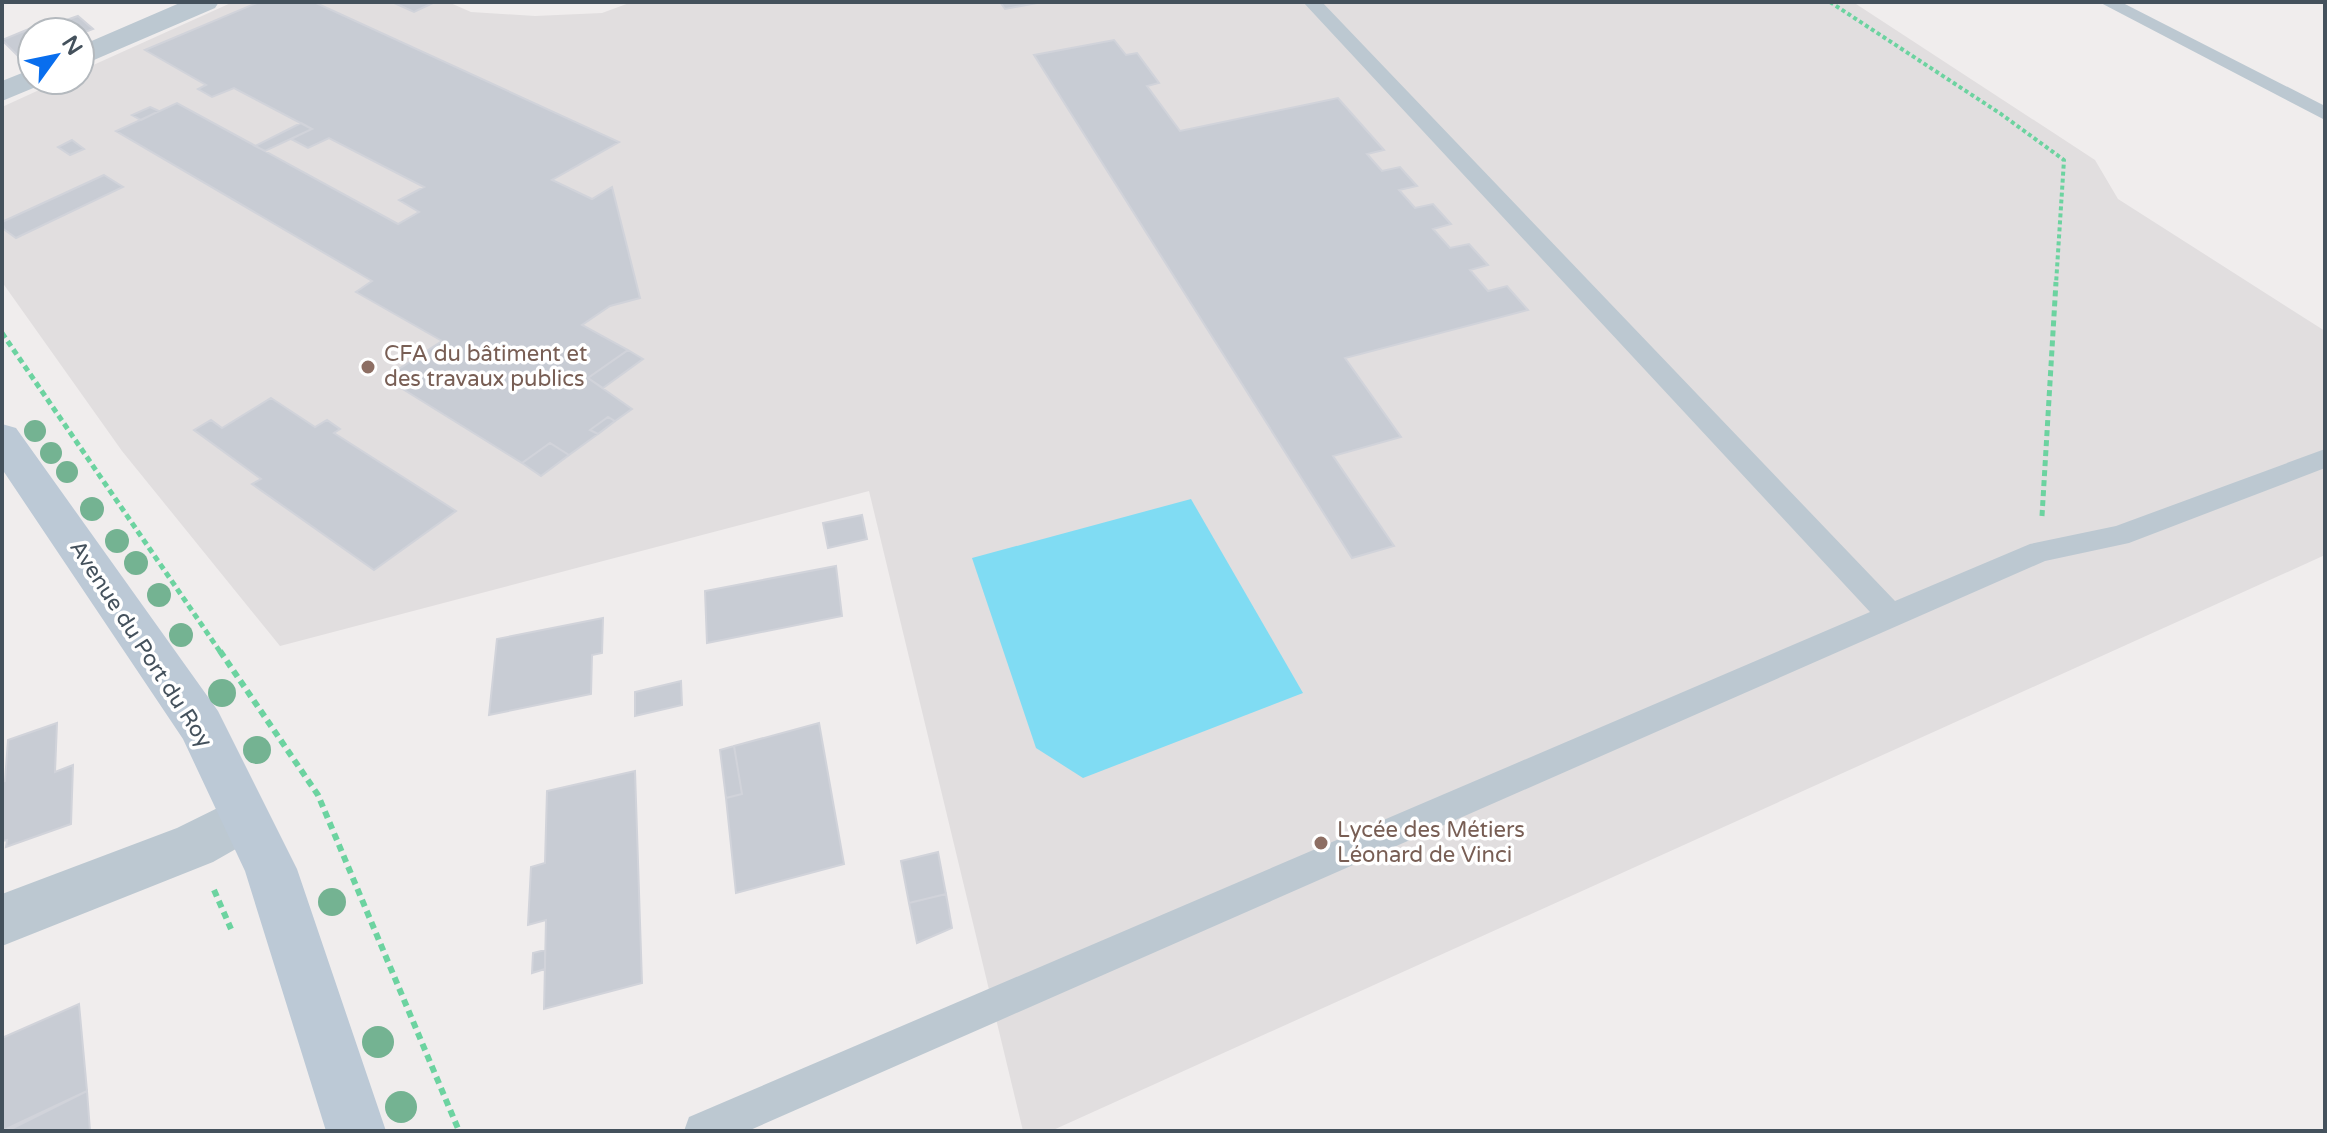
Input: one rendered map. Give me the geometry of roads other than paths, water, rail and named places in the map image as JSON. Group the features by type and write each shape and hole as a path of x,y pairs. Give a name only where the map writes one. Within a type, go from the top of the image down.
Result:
{"street":[{"path":"96,50 205,2"},
{"name":"Avenue du Port du Roy","path":"2,438 201,726 271,869 356,1131"},
{"path":"2,920 195,845 244,818"}],"lane":[{"path":"1312,2 1891,615"},
{"path":"2108,2 2325,114"},
{"path":"703,1131 2040,551 2119,536 2325,458"}],"water":[{"path":"1191,499 1303,693 1083,778 1036,748 972,558"}],"place":[{"name":"CFA du bâtiment et des travaux publics","path":"368,367"},
{"name":"Lycée des Métiers Léonard de Vinci","path":"1321,843"}]}
